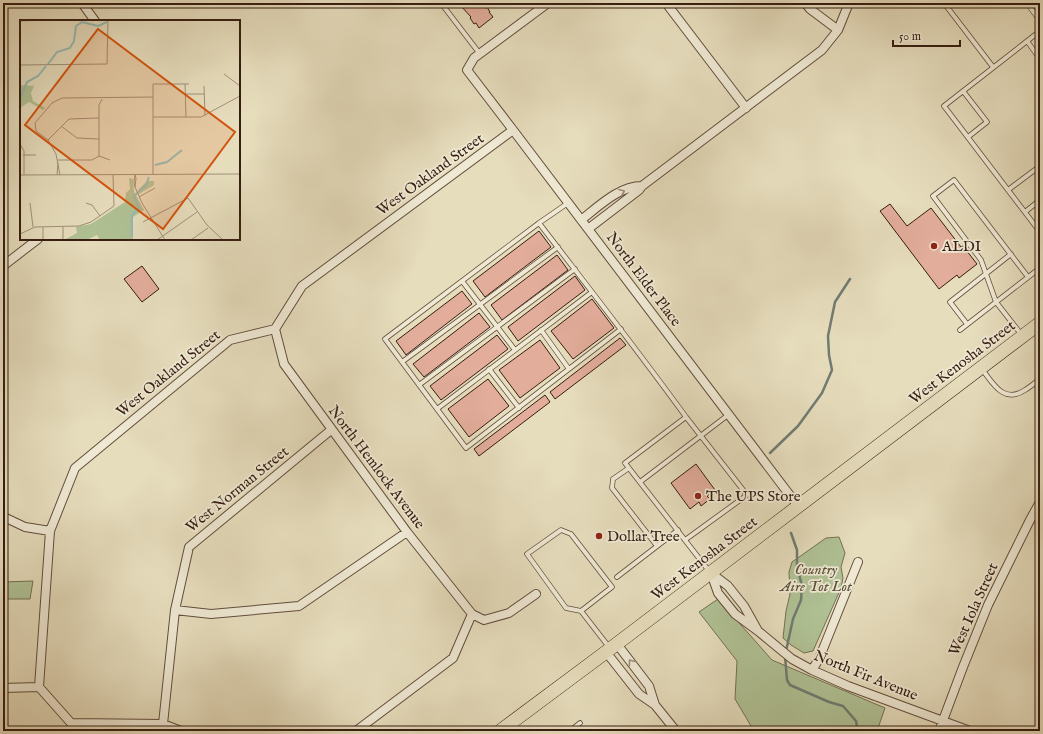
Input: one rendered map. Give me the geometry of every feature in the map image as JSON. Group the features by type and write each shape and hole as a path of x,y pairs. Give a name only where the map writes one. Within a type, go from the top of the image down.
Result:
{"main road":[{"name":"West Kenosha Street","path":"500,731 711,573 1040,322"}],"street":[{"path":"82,3 94,20"},
{"path":"480,54 548,3"},
{"path":"666,3 746,108"},
{"path":"805,3 810,9 838,30"},
{"path":"588,229 639,190 642,186 822,50 838,30 850,3"},
{"name":"North Elder Place","path":"480,54 474,58 467,70 798,506"},
{"name":"West Oakland Street","path":"39,687 50,531 75,468 230,340 275,328 302,286 514,130"},
{"path":"581,220 616,194 636,186 642,186"},
{"path":"3,266 37,240"},
{"name":"North Hemlock Avenue","path":"275,328 284,364 407,532 472,614"},
{"name":"West Norman Street","path":"163,724 175,610 189,547 331,430"},
{"name":"West Iola Street","path":"939,731 988,605 1040,502"},
{"path":"6,518 26,527 50,531"},
{"path":"175,610 211,614 298,606 407,532"},
{"path":"812,670 819,659 858,562"},
{"name":"North Fir Avenue","path":"711,573 718,593 735,614 792,659 812,670 848,686 970,731"},
{"name":"North Fir Avenue","path":"711,573 728,586 744,606 758,631"},
{"path":"356,731 453,658 472,614 484,620 509,613 536,594"},
{"path":"611,648 642,677 649,686 655,705"},
{"path":"611,648 638,694 655,705 676,731"},
{"path":"3,688 39,687 71,723 163,724 181,731"}],"lane":[{"path":"441,3 480,54"},
{"path":"944,3 994,67"},
{"path":"1026,3 1040,20"},
{"path":"1040,31 944,106 1040,232"},
{"path":"1027,41 1040,59"},
{"path":"963,91 987,122 968,137"},
{"path":"1008,190 1040,166"},
{"path":"1022,336 996,302 981,260 932,196 954,180 1028,277"},
{"path":"1025,212 1040,200"},
{"path":"568,202 385,339 466,448 621,329"},
{"path":"603,204 610,212"},
{"path":"539,223 747,495 685,540"},
{"path":"402,362 558,247"},
{"path":"967,324 950,302 1011,254"},
{"path":"960,330 1040,268"},
{"path":"419,385 575,269"},
{"path":"462,281 515,350"},
{"path":"437,409 592,292"},
{"path":"541,330 569,369"},
{"path":"981,368 995,386 1008,394 1015,394 1024,391 1040,379"},
{"path":"489,369 519,408"},
{"path":"640,482 728,415"},
{"path":"686,417 625,463 711,573"},
{"path":"629,468 613,479 612,488 657,546"},
{"path":"581,611 612,587 572,534 561,530 527,554 566,608 581,611 611,648"},
{"path":"617,577 678,530"},
{"path":"632,685 642,677"},
{"path":"570,731 580,723"}],"green space":[{"name":"Country Aire Tot Lot","path":"839,537 845,553 841,567 843,578 841,588 813,651 804,653 783,638 786,611 790,594 789,572 792,562 826,538"},
{"path":"33,581 30,599 3,599 3,582"},
{"path":"718,599 772,660 885,708 877,731 754,731 735,699 737,661 699,612"}],"building":[{"path":"460,3 481,3 485,8 487,7 493,17 479,28 476,23 474,24 470,18 471,17"},
{"name":"ALDI","path":"890,204 907,226 931,208 961,247 963,246 977,264 959,278 957,275 939,289 880,211"},
{"path":"539,231 551,247 485,297 473,281"},
{"path":"557,255 568,270 502,320 491,305"},
{"path":"142,266 159,289 142,302 124,279"},
{"path":"575,276 585,290 518,341 508,327"},
{"path":"462,291 472,304 406,355 396,341"},
{"path":"592,299 614,328 573,359 551,331"},
{"path":"479,313 490,327 424,377 413,364"},
{"path":"497,335 508,349 441,400 430,386"},
{"path":"620,338 626,345 555,399 550,392"},
{"path":"540,340 560,368 520,398 499,370"},
{"path":"488,379 509,406 469,437 448,409"},
{"path":"545,395 550,402 479,456 474,449"},
{"path":"696,464 715,490 707,496 710,499 701,506 699,502 690,509 671,483"}],"waterway":[{"path":"770,453 798,426 822,393 832,370 829,355 828,336 835,302 850,279"},
{"path":"786,651 793,619 801,600 802,586 797,566 797,550 791,533"},
{"path":"785,656 787,680 790,685 829,702 843,706 856,721 858,731"}],"place":[{"name":"ALDI","path":"934,246"},
{"name":"The UPS Store","path":"698,496"},
{"name":"Dollar Tree","path":"599,536"}]}
